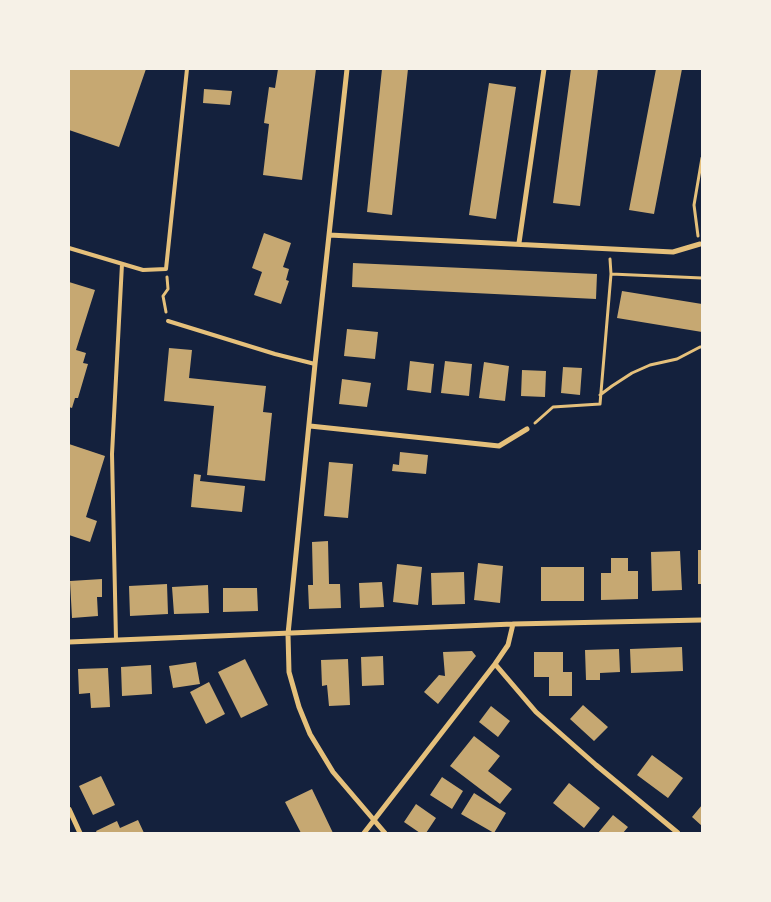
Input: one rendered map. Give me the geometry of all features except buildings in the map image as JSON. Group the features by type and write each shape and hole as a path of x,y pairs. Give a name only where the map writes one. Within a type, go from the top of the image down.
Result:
{"street":[{"path":"347,69 288,634 289,672 310,734 333,772 385,833"},
{"path":"519,244 544,69"},
{"path":"329,235 673,252 700,244"},
{"path":"310,426 499,446 527,429"},
{"path":"69,642 512,624 702,620"},
{"path":"364,833 495,664 508,645 512,624"},
{"path":"495,664 536,712 678,833"},
{"path":"69,809 80,833"}],"lane":[{"path":"69,248 143,270 166,269 187,69"},
{"path":"116,640 112,454 122,264"},
{"path":"168,321 275,354 315,364"}],"path":[{"path":"700,244 694,205 702,158"},
{"path":"527,429 553,408 600,404 611,274 609,248"},
{"path":"166,269 168,289 163,296 168,321"},
{"path":"611,274 702,278"},
{"path":"600,395 632,373 677,359 700,347 702,348"}]}
